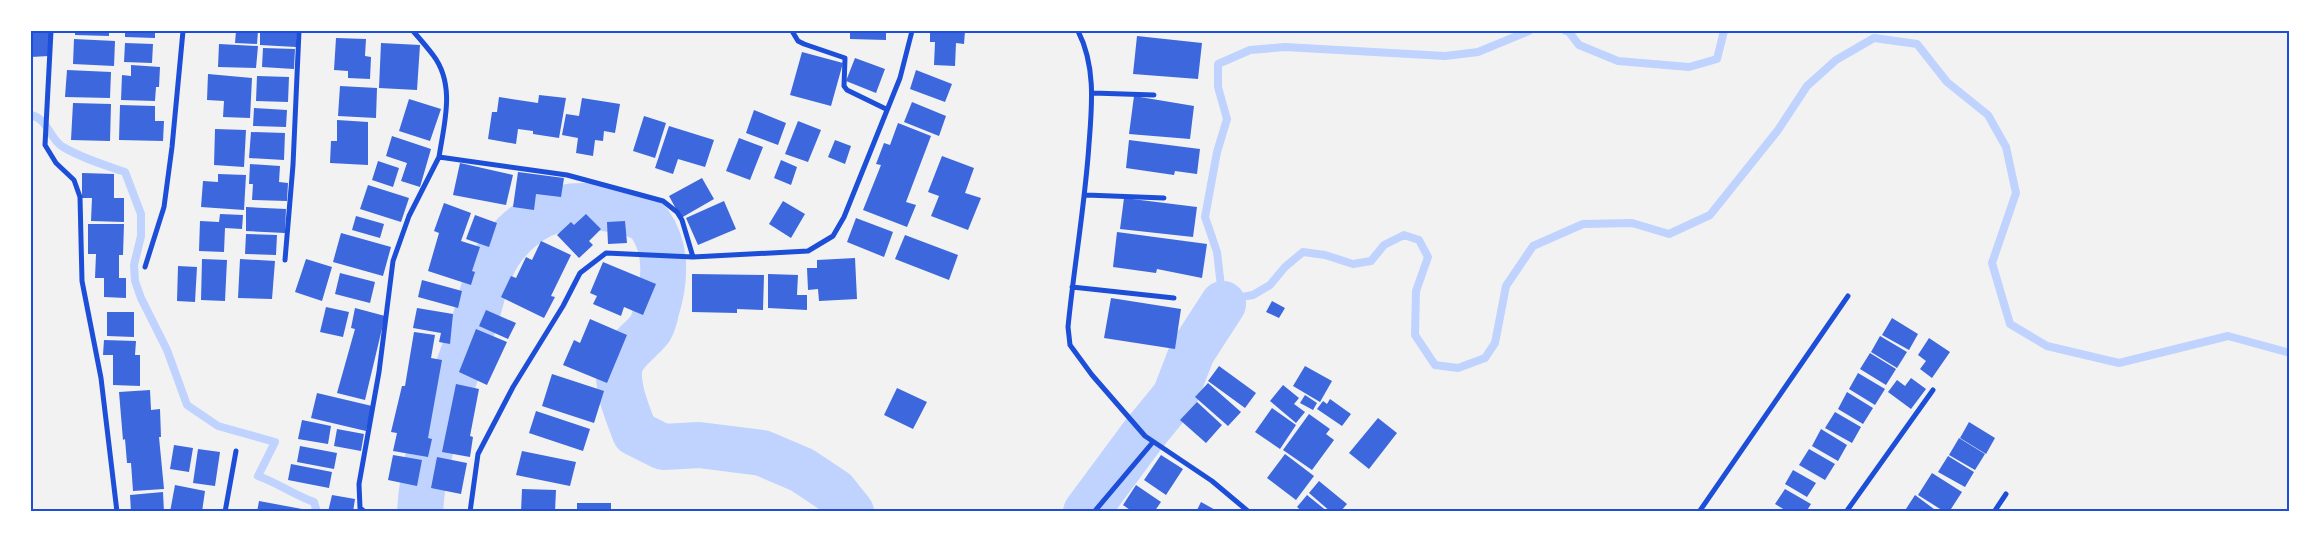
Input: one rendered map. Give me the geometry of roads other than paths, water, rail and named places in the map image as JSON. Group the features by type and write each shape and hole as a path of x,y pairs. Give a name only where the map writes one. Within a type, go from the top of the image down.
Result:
{"street":[{"path":"51,31 45,145 56,163 74,180 80,197 82,281 101,378 117,512"},
{"path":"145,267 164,206 172,147 183,31"},
{"path":"285,260 293,165 299,31"},
{"path":"366,512 360,508 359,484 379,372 393,261 409,216 439,157 448,97 443,73 434,56 413,31"},
{"path":"792,31 798,41 845,58 844,86 847,90 886,109"},
{"path":"470,512 478,454 513,387 563,306 580,273 606,253 690,256 808,251 833,236 844,217 900,78 912,31"},
{"path":"1078,31 1086,45 1093,93 1086,196 1068,327 1070,345 1123,412 1145,436 1212,481 1249,512"},
{"path":"1093,93 1154,95"},
{"path":"439,157 567,176 663,201 677,212 682,220 690,256"},
{"path":"1086,196 1164,198"},
{"path":"1072,287 1174,298"},
{"path":"1698,512 1848,296"},
{"path":"1846,512 1933,390"},
{"path":"1094,512 1153,442"},
{"path":"225,512 236,451"},
{"path":"1994,512 2006,494"}],"waterway":[{"path":"1529,31 1478,52 1445,56 1285,47 1250,50 1218,64 1218,87 1227,119 1217,152 1205,217 1217,252 1223,304 1236,298 1253,295 1270,285 1285,267 1303,252 1325,255 1353,264 1371,261 1384,245 1404,235 1419,240 1428,257 1416,291 1415,335 1435,365 1458,368 1485,358 1495,343 1506,286 1533,246 1583,224 1632,223 1669,234 1710,215 1778,130 1807,86 1836,60 1874,38 1917,44 1947,82 1988,115 2006,147 2016,193 1992,263 2010,324 2047,346 2119,363 2228,336 2290,353"},
{"path":"1566,31 1569,32 1579,45 1618,61 1689,67 1717,59 1724,31"},
{"path":"31,115 41,120 54,139 63,147 85,158 125,172 141,214 141,236 134,265 135,281 141,298 167,350 187,405 218,426 275,442 258,476 314,502 317,512"},
{"path":"420,512 422,488 433,440 493,264 504,246 513,236 534,219 557,209 583,206 618,210 641,217 650,224 660,245 663,278 654,320 646,334 627,353 620,365 619,371 622,395 635,433 663,447 699,445 762,453 802,470 835,492 851,512"},
{"path":"1086,512 1143,435 1175,396 1192,352 1223,304"}]}
